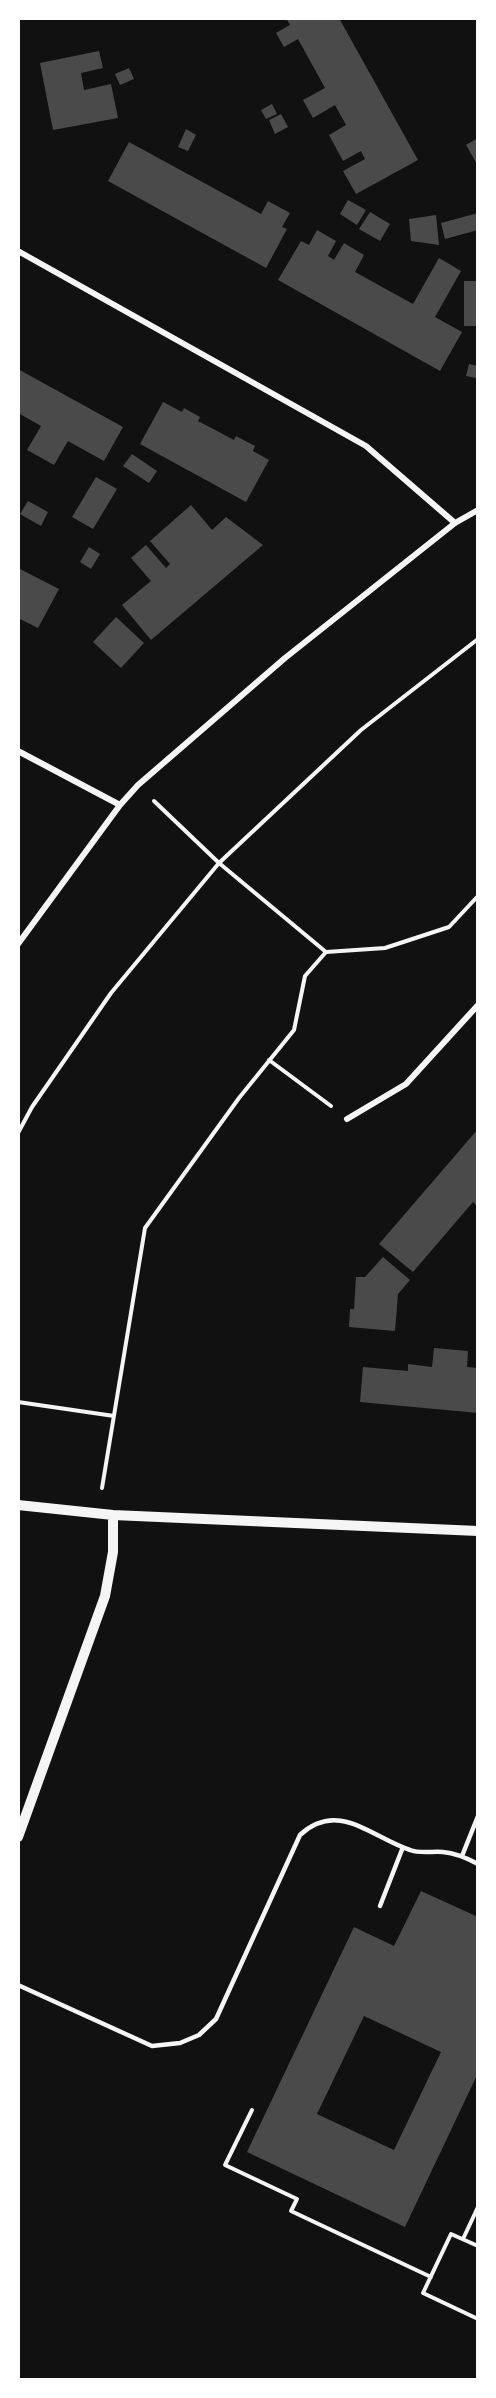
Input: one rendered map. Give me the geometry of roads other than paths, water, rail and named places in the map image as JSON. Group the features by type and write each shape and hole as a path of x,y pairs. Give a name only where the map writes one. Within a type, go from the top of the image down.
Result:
{"street":[{"path":"18,251 366,446 455,523"},
{"path":"18,944 120,805 138,785 285,658 455,523 478,510"},
{"path":"18,751 120,805"},
{"path":"347,1119 406,1084 478,1005"},
{"path":"18,1505 113,1515 478,1531"},
{"path":"18,1838 105,1596 113,1552 113,1515"}],"lane":[{"path":"462,1856 478,1816"},
{"path":"18,1985 152,2046 180,2043 199,2035 216,2019 300,1835 311,1825 325,1819 345,1821 413,1852 443,1852 462,1856 478,1864"},
{"path":"380,1906 403,1847"}]}
